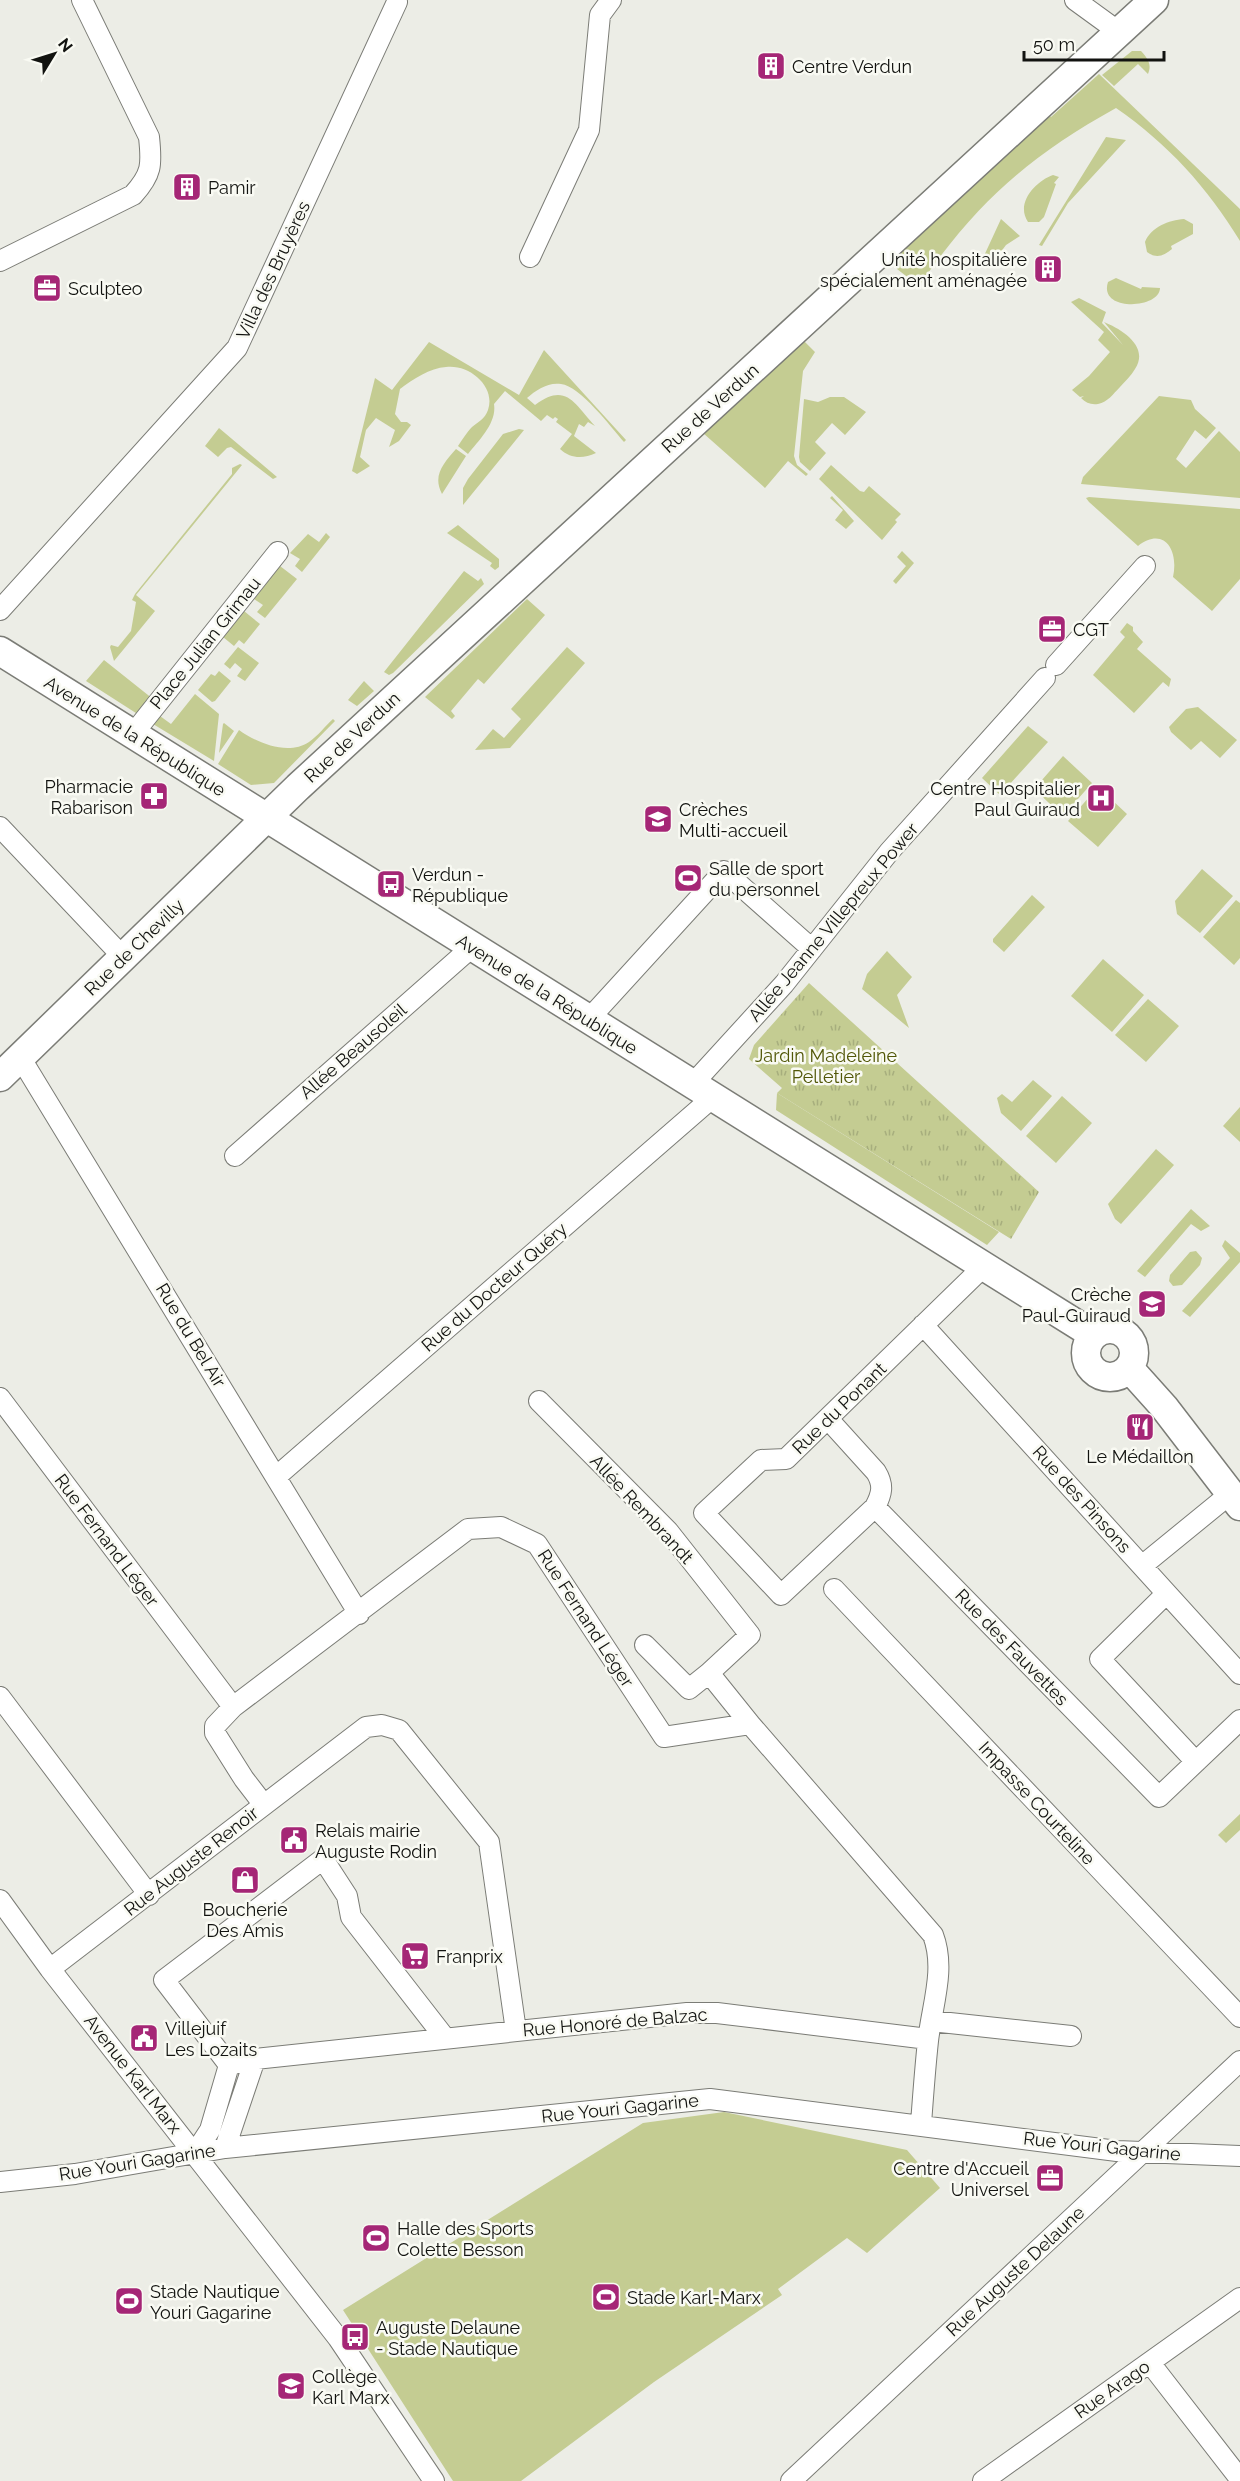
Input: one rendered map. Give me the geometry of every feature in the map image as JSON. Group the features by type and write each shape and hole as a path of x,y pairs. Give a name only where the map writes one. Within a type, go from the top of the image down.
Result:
{"street":[{"path":"0,261 133,195 146,180 152,158 149,137 82,0"},
{"path":"530,257 589,130 600,15 611,0"},
{"path":"1075,0 1119,32"},
{"name":"Rue de Verdun","path":"267,817 1154,0"},
{"name":"Villa des Bruyères","path":"0,610 237,348 397,2"},
{"name":"Place Julian Grimau","path":"134,734 278,552"},
{"name":"Allée Jeanne Villepreux Power","path":"703,1092 700,1076 784,984 889,852 1145,566"},
{"name":"Avenue de la République","path":"0,651 1094,1335 1086,1349 1086,1357 1093,1371 1108,1377 1116,1377 1129,1368 1164,1407 1235,1500"},
{"name":"Rue de Chevilly","path":"0,1077 267,817"},
{"path":"0,827 124,958"},
{"path":"588,1020 724,871 812,949"},
{"name":"Allée Beausoleil","path":"235,1156 472,947"},
{"name":"Rue du Bel Air","path":"20,1057 359,1614"},
{"name":"Rue du Docteur Quéry","path":"277,1476 703,1092"},
{"name":"Rue du Ponant","path":"875,1507 781,1595 704,1514 761,1460 786,1459 983,1267"},
{"name":"Rue des Pinsons","path":"923,1325 1240,1674"},
{"name":"Rue Fernand Léger","path":"0,1398 233,1707 359,1614 468,1529 501,1527 537,1544 664,1737 750,1724"},
{"name":"Allée Rembrandt","path":"539,1401 668,1531 750,1635 689,1689 645,1645"},
{"path":"828,1419 882,1481 882,1495 875,1507"},
{"path":"1143,1565 1235,1500"},
{"name":"Rue des Fauvettes","path":"875,1507 1159,1797 1196,1762 1236,1731"},
{"name":"Impasse Courteline","path":"834,1589 1240,2017"},
{"path":"1166,1594 1100,1659 1196,1762"},
{"path":"709,1673 750,1724 933,1935 939,1951 939,1965 921,2124"},
{"path":"0,1697 149,1895"},
{"name":"Rue Auguste Renoir","path":"50,1969 264,1805 244,1779 215,1733 215,1726 233,1707"},
{"path":"264,1805 366,1727 382,1725 399,1730 489,1842 516,2031"},
{"path":"195,2153 210,2130 229,2065 164,1980 323,1859 347,1896 351,1917 445,2038"},
{"name":"Avenue Karl Marx","path":"0,1900 50,1969 338,2338 434,2481"},
{"name":"Rue Honoré de Balzac","path":"229,2065 255,2059 687,2013 717,2013 930,2030 1071,2036"},
{"path":"225,2148 255,2059"},
{"name":"Rue Auguste Delaune","path":"791,2481 1240,2061"},
{"name":"Rue Youri Gagarine","path":"0,2182 75,2174 225,2148 710,2098 1141,2153 1240,2156"},
{"name":"Rue Arago","path":"983,2481 1240,2298"},
{"path":"1149,2363 1230,2477"}],"green space":[{"path":"1132,51 1141,51 1146,57 1149,62 1148,74 1138,64 1114,86 1102,75"},
{"path":"1099,74 1240,209 1240,241 1214,202 1185,168 1153,136 1116,108 1056,145 1006,184 961,230 919,286 897,269 892,259 1049,115 1051,117"},
{"path":"1106,137 1126,140 1068,203 1042,246 1039,245"},
{"path":"1053,175 1059,177 1054,183 1056,184 1044,217 1039,222 1028,222 1024,207 1029,194 1040,182"},
{"path":"1001,219 1020,236 1006,245 994,261 983,258"},
{"path":"1184,219 1193,224 1193,234 1171,246 1172,249 1163,255 1157,256 1147,252 1145,242 1156,228"},
{"path":"1116,278 1141,289 1142,287 1160,288 1157,295 1150,300 1141,303 1120,303 1112,299 1107,292 1108,282"},
{"path":"1079,298 1106,312 1102,323 1123,345 1104,322 1125,334 1132,340 1139,353 1139,361 1132,374 1110,397 1098,404 1087,402 1081,398 1084,396 1080,397 1072,390 1089,376 1110,352 1098,340 1104,332 1071,302"},
{"path":"804,341 815,352 803,371 794,456 797,465 808,474 806,476 788,461 765,488 703,433"},
{"path":"429,342 519,395 544,350 626,440 624,442 595,408 569,386 551,384 542,387 527,398 535,405 554,395 569,398 595,426 588,422 584,427 579,424 574,436 596,453 577,457 568,455 560,449 572,434 556,422 558,419 547,415 541,421 505,391 494,404 493,418 486,431 468,454 458,446 470,429 487,413 488,393 485,385 472,373 464,369 446,367 428,372 400,389 395,414 401,422 411,425 399,441 389,447 395,430 376,418 366,430 360,457 370,466 357,474 352,471 375,378 392,390"},
{"path":"1159,396 1191,400 1195,409 1216,428 1206,439 1195,430 1176,459 1186,468 1219,431 1240,452 1240,498 1081,484 1083,477"},
{"path":"830,397 844,397 866,412 845,435 832,423 815,442 826,453 810,471 800,462 799,457 804,399 818,402"},
{"path":"219,428 277,477 273,479 231,447 218,457 205,446"},
{"path":"519,429 524,430 463,505 463,488 468,479 503,434"},
{"path":"456,449 466,456 442,494 438,481 439,475 444,464"},
{"path":"242,465 136,595 155,611 114,661 110,647 111,645 118,647 131,631 136,602 132,600 135,594 232,474 232,468"},
{"path":"831,465 860,491 864,492 869,486 901,514 882,540 819,479"},
{"path":"832,496 854,521 846,529 835,520 843,510 830,498"},
{"path":"1086,498 1240,509 1240,579 1212,611 1173,577 1174,558 1168,544 1155,539 1147,540 1138,546 1089,502"},
{"path":"458,525 499,559 499,567 495,570 490,566 492,563 447,533"},
{"path":"326,533 330,537 302,572 295,566 300,559 290,553 308,534 319,542"},
{"path":"902,551 914,563 896,584 893,581 906,566 897,557"},
{"path":"280,566 297,579 265,618 257,612 263,605 254,599"},
{"path":"464,571 478,581 481,578 484,584 393,673 389,675 384,672"},
{"path":"527,599 545,615 484,684 478,679 451,711 455,716 452,719 425,697"},
{"path":"244,611 260,624 244,644 239,640 234,646 223,637"},
{"path":"1127,623 1133,627 1133,631 1143,642 1137,649 1171,679 1169,687 1163,682 1134,713 1093,675 1125,637 1120,632"},
{"path":"238,647 259,663 245,681 237,676 242,669 235,663 230,669 224,664"},
{"path":"567,647 585,663 510,748 475,750 493,729 504,738 521,719 511,709"},
{"path":"104,660 153,699 139,715 86,681"},
{"path":"219,671 231,681 212,702 198,690 211,674 215,676"},
{"path":"364,681 374,691 357,706 348,700"},
{"path":"195,694 219,714 214,761 153,724 160,716 171,724"},
{"path":"1198,707 1237,740 1220,758 1201,741 1191,750 1171,732 1169,727 1186,709"},
{"path":"333,719 335,721 274,783 251,785 218,764 239,730 264,743 292,748 309,742"},
{"path":"223,724 234,731 219,753"},
{"path":"1028,726 1048,742 1000,795 982,778"},
{"path":"1063,756 1092,783 1063,816 1034,789"},
{"path":"1098,787 1127,814 1098,847 1068,821"},
{"path":"1202,869 1233,896 1200,933 1177,914 1175,901"},
{"path":"1032,895 1045,907 1004,952 993,942 993,939"},
{"path":"1236,900 1240,903 1240,958 1234,965 1203,937"},
{"path":"887,951 912,977 897,995 909,1028 862,989 867,974"},
{"path":"1103,959 1144,995 1112,1032 1071,996"},
{"name":"Jardin Madeleine Pelletier","path":"809,983 1039,1192 1011,1239 777,1093 782,1088 749,1059 754,1045"},
{"path":"1148,999 1179,1026 1146,1062 1115,1035"},
{"path":"1033,1080 1052,1096 1021,1131 1001,1113 997,1098 1002,1094 1012,1102"},
{"path":"777,1093 999,1232 987,1245 776,1110"},
{"path":"1062,1096 1092,1123 1056,1163 1026,1136"},
{"path":"1240,1107 1240,1142 1223,1126"},
{"path":"1156,1149 1174,1165 1121,1224 1115,1219 1108,1204"},
{"path":"1191,1209 1210,1226 1201,1231 1191,1224 1145,1277 1137,1271"},
{"path":"1225,1240 1240,1253 1240,1262 1190,1317 1182,1311 1230,1258 1222,1246"},
{"path":"1196,1251 1202,1258 1200,1265 1182,1285 1173,1286 1169,1281 1170,1275 1190,1252"},
{"path":"1240,1814 1240,1830 1226,1843 1218,1835"},
{"path":"724,2112 907,2150 940,2188 867,2253 847,2238 778,2289 782,2295 654,2382 521,2481 453,2481 343,2310 643,2123"}],"place":[{"name":"Centre Verdun","path":"771,66"},
{"name":"Pamir","path":"187,187"},
{"name":"Unité hospitalière spécialement aménagée","path":"1048,269"},
{"name":"Sculpteo","path":"47,288"},
{"name":"CGT","path":"1052,629"},
{"name":"Pharmacie Rabarison","path":"154,796"},
{"name":"Centre Hospitalier Paul Guiraud","path":"1101,798"},
{"name":"Crèches Multi-accueil","path":"658,819"},
{"name":"Salle de sport du personnel","path":"688,878"},
{"name":"Verdun - République","path":"391,884"},
{"name":"Crèche Paul-Guiraud","path":"1152,1304"},
{"name":"Le Médaillon","path":"1140,1427"},
{"name":"Relais mairie Auguste Rodin","path":"294,1840"},
{"name":"Boucherie Des Amis","path":"245,1880"},
{"name":"Franprix","path":"415,1956"},
{"name":"Villejuif Les Lozaits","path":"144,2038"},
{"name":"Centre d'Accueil Universel","path":"1050,2178"},
{"name":"Halle des Sports Colette Besson","path":"376,2238"},
{"name":"Stade Karl-Marx","path":"606,2297"},
{"name":"Stade Nautique Youri Gagarine","path":"129,2301"},
{"name":"Auguste Delaune - Stade Nautique","path":"355,2337"},
{"name":"Collège Karl Marx","path":"291,2386"}]}
